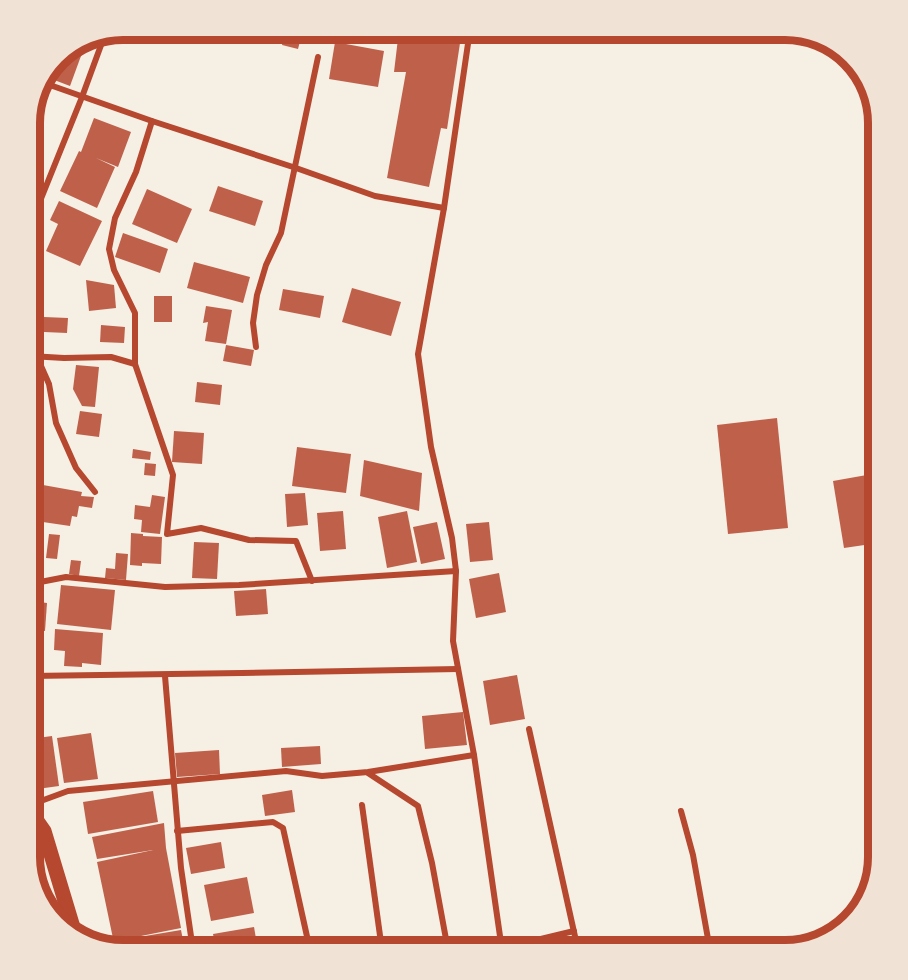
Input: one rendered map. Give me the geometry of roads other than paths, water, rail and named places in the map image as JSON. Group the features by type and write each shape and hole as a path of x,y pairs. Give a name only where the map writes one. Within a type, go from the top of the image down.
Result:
{"main road":[{"path":"40,825 44,831 71,920"}],"street":[{"path":"468,41 444,208 418,354 431,447 452,538 456,571 453,641 474,755 499,940"},
{"path":"41,199 102,44"},
{"path":"256,347 253,323 256,294 281,233 318,57"},
{"path":"50,85 152,122 375,196 444,208"},
{"path":"152,122 136,172 115,218 109,249 114,270 135,313 135,364 173,476 167,534 201,528 249,540 296,541 312,581"},
{"path":"41,357 111,357 135,364"},
{"path":"41,369 49,384 56,423 65,446 76,468 95,492"},
{"path":"40,582 66,577 165,587 312,581 456,571"},
{"path":"40,676 165,676 458,669"},
{"path":"165,676 177,831 192,940"},
{"path":"529,729 576,940"},
{"path":"40,801 68,790 286,771 322,776 368,772 474,755"},
{"path":"368,772 418,806 432,863 446,940"},
{"path":"362,805 381,940"},
{"path":"681,811 693,855 708,940"},
{"path":"177,831 279,823 283,828 308,940"},
{"path":"539,940 574,932"}]}
